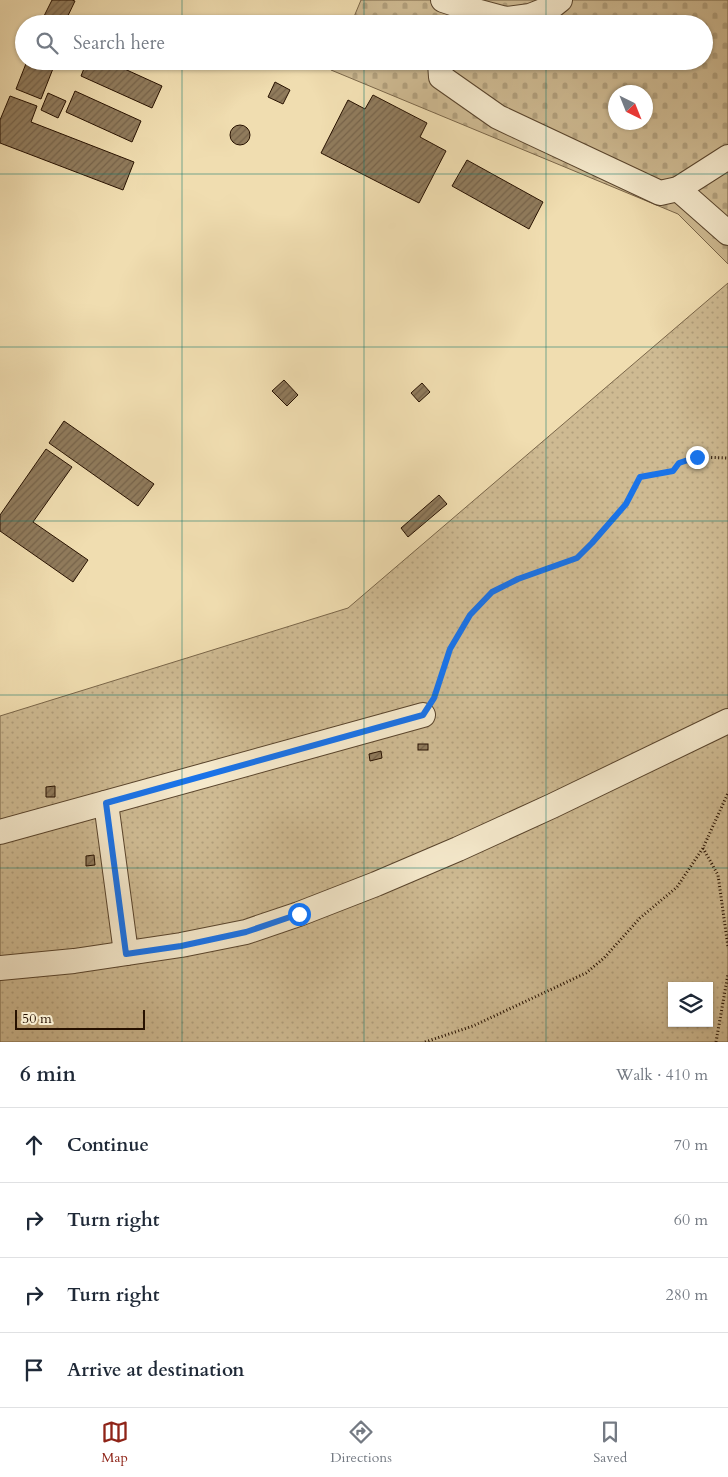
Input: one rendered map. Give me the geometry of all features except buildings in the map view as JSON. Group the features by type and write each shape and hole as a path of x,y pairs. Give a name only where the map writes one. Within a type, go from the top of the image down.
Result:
{"street":[{"path":"443,0 467,15"},
{"path":"532,15 550,8 560,0"},
{"path":"440,70 441,77 498,116 660,193 678,188 728,157"},
{"path":"678,188 728,233"},
{"path":"0,832 423,715"},
{"path":"0,968 74,961 181,946 246,932 376,884 475,842 728,721"},
{"path":"106,803 126,954"}],"path":[{"path":"423,715 434,698 450,649 470,615 492,592 518,579 577,558 626,504 640,477 673,471 679,463 697,457 728,458"},
{"path":"425,1042 473,1026 586,973 604,958 640,918 677,887 703,848 728,793"},
{"path":"703,848 718,875 728,947"},
{"path":"716,1042 728,974"}],"green space":[{"path":"361,0 728,0 728,264 678,214 331,70 713,70 713,15 355,15"},
{"path":"728,283 728,1042 0,1042 0,716 348,608"}],"route":[{"path":"299,914 246,932 181,946 126,954 106,803 423,715 434,698 450,649 470,615 492,592 518,579 577,558 612,522 626,504 640,477 673,471 679,463 697,457"}]}
